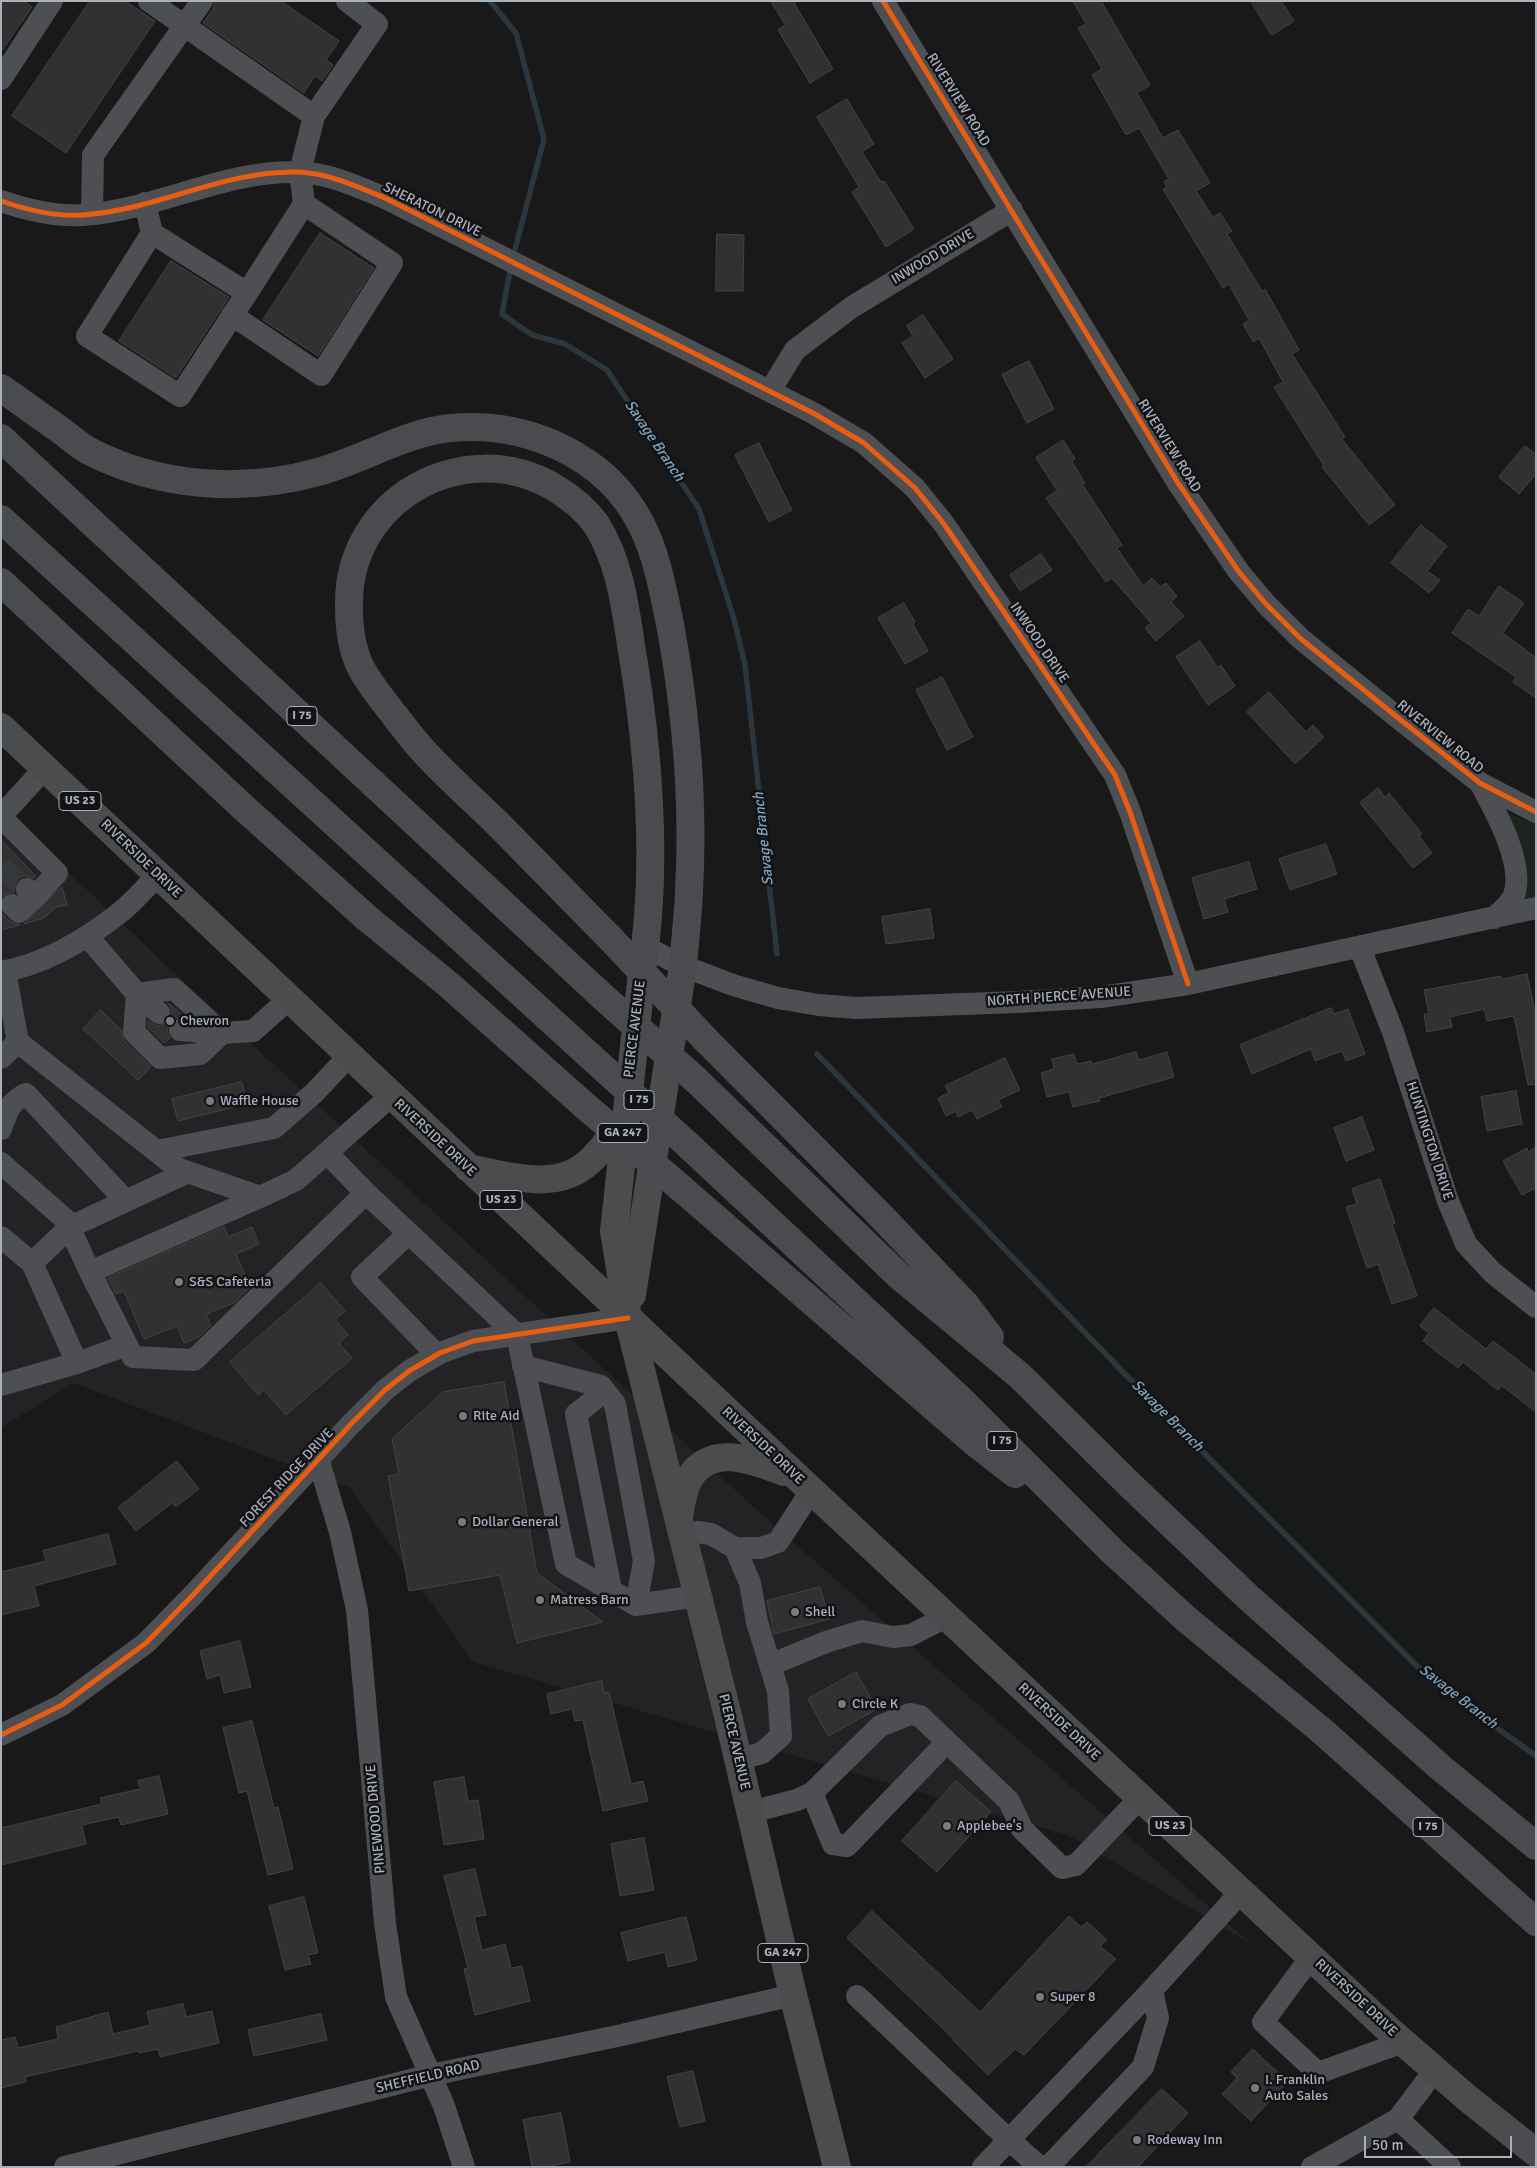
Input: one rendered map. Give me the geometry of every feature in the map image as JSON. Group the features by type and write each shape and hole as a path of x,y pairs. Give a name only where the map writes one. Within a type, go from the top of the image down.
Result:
{"highway":[{"path":"1,388 89,451 136,472 181,481 233,484 275,481 319,472 418,436 450,428 504,429 549,442 595,467 615,485 641,522 653,552 664,594 676,659 685,731 690,799 690,889 683,966"},
{"name":"I 75","path":"1,438 602,996 696,1080 898,1275 1020,1376 1130,1485 1249,1598 1440,1768 1536,1846"},
{"path":"644,947 650,854 648,773 640,697 616,566 595,523 568,496 539,479 516,471 485,468 463,470 416,487 385,510 367,534 355,562 348,589 349,621 360,664 382,700 428,756 610,938 704,1039 881,1216 965,1304 1020,1376"},
{"name":"I 75","path":"1,518 688,1145 960,1399 1112,1551 1186,1618 1322,1731 1536,1922"},
{"path":"1,582 244,808 368,919 448,985 974,1442 1112,1551"}],"main road":[{"name":"RIVERSIDE DRIVE","path":"1,727 803,1484 1241,1892 1403,2042 1536,2153"},
{"name":"PIERCE AVENUE","path":"644,947 614,1231 628,1318 751,1812 793,1995 838,2167"},
{"name":"PIERCE AVENUE","path":"628,1318 683,966"},
{"path":"468,1168 540,1180 572,1174 591,1161 625,1119"},
{"path":"681,1527 684,1491 690,1477 699,1467 712,1459 726,1456 740,1457 803,1484"}],"street":[{"path":"1,79 52,1"},
{"path":"149,1 185,28 314,116"},
{"path":"92,214 93,155 185,28 202,1"},
{"path":"152,233 87,336 180,396 304,204 300,172 314,116 378,24 347,1"},
{"name":"RIVERVIEW ROAD","path":"883,1 1178,484 1239,572 1266,604 1301,639 1480,783 1536,812"},
{"name":"SHERATON DRIVE","path":"1,201 53,214 92,214 120,210 221,182 268,173 300,172 338,179 385,198 770,391"},
{"path":"145,203 152,233 247,293"},
{"path":"232,315 321,375 392,262 304,204"},
{"name":"INWOOD DRIVE","path":"1012,210 837,318 795,350 770,391 864,443 914,488 944,524 1115,775 1130,812 1188,984"},
{"path":"24,897 57,873 1,817 45,768"},
{"name":"RIVERVIEW ROAD","path":"1480,783 1505,834 1516,876 1514,895 1508,906 1494,918"},
{"path":"158,876 122,911 87,936 38,963 3,972 18,1042 179,1169 260,1197"},
{"name":"NORTH PIERCE AVENUE","path":"644,947 683,966 733,984 778,998 819,1005 856,1008 1086,998 1188,984 1360,948 1536,908"},
{"path":"87,936 137,994 159,1013"},
{"name":"HUNTINGTON DRIVE","path":"1360,948 1393,1032 1448,1201 1466,1244 1493,1272 1536,1307"},
{"path":"137,994 174,989 222,1033"},
{"path":"137,994 134,1032 160,1058 200,1054 222,1033"},
{"path":"180,1030 222,1033 253,1031 289,999"},
{"path":"1,1058 18,1042"},
{"path":"157,1151 274,1128 314,1093 349,1056"},
{"path":"1,1129 8,1107 17,1098 26,1094 126,1201"},
{"path":"90,1272 296,1180 391,1096"},
{"path":"327,1153 516,1335 566,1564 636,1605 698,1596"},
{"path":"1,1162 66,1220 133,1357 194,1360 366,1192"},
{"path":"32,1263 70,1227 188,1172"},
{"path":"409,1233 362,1277 436,1355"},
{"path":"1,1237 32,1263 77,1363"},
{"name":"FOREST RIDGE DRIVE","path":"1,1735 62,1704 146,1643 385,1390 409,1370 436,1355 473,1341 628,1318"},
{"path":"1,1384 77,1363 128,1345"},
{"path":"523,1366 601,1386 615,1404 644,1561 636,1605"},
{"path":"605,1391 576,1414 611,1590"},
{"name":"PINEWOOD DRIVE","path":"318,1462 340,1532 357,1610 385,1923 396,1997 417,2048 431,2075 464,2167"},
{"path":"681,1527 711,1534 735,1548 761,1548 778,1542 803,1484"},
{"path":"735,1548 750,1582 757,1622 778,1691 781,1736 762,1753 738,1759"},
{"path":"770,1665 826,1642 862,1631 893,1637 911,1635 946,1617"},
{"path":"751,1812 797,1800 812,1793 880,1726 910,1714 920,1716 1010,1800 1022,1829 1062,1868 1076,1865 1140,1798"},
{"path":"812,1793 833,1844 847,1846 947,1742"},
{"path":"983,2167 1152,1990 1241,1892"},
{"path":"1311,1957 1263,2022 1318,2073 1403,2042"},
{"path":"1048,2167 1143,2067 1158,2018 1152,1990"},
{"name":"SHEFFIELD ROAD","path":"65,2167 431,2075 616,2036 793,1995"},
{"path":"857,1996 1040,2167"},
{"path":"1312,2167 1398,2119 1435,2070"},
{"path":"1398,2119 1450,2167"}],"shaded area":[{"path":"1,808 168,967 767,1519 1251,1944 1070,1836 473,1662 350,1488 73,1383 1,1428"},
{"path":"1508,814 1536,823 1536,897 1524,900 1525,860"}],"building":[{"path":"1,1 24,1 32,7 1,52"},
{"path":"90,1 125,1 155,21 66,153 12,116"},
{"path":"215,1 281,1 339,41 326,60 333,65 322,81 315,76 304,93 203,23 213,9"},
{"path":"771,1 793,1 833,69 810,83 778,30 785,25"},
{"path":"1073,1 1101,1 1150,85 1137,93 1163,138 1178,130 1210,183 1196,191 1213,217 1220,213 1232,231 1227,234 1262,291 1265,289 1299,350 1292,354 1345,437 1342,439 1395,505 1369,525 1322,467 1324,466 1274,387 1283,382 1259,338 1253,342 1243,324 1249,320 1229,284 1223,288 1163,189 1167,187 1164,181 1169,179 1139,128 1126,135 1092,75 1102,69 1078,28 1086,24"},
{"path":"1251,1 1281,1 1294,21 1272,35"},
{"path":"847,99 874,144 862,152 881,182 884,181 914,229 886,247 852,192 859,187 817,117"},
{"path":"320,233 374,268 318,356 263,320"},
{"path":"717,234 744,235 743,291 716,291"},
{"path":"171,261 229,297 176,378 119,341"},
{"path":"923,315 953,359 925,378 902,343 913,336 907,326"},
{"path":"1029,361 1054,409 1027,423 1002,375"},
{"path":"1063,440 1075,459 1072,462 1085,483 1082,484 1122,545 1117,548 1143,586 1152,578 1160,587 1166,583 1177,596 1171,602 1184,616 1156,641 1145,628 1151,623 1112,578 1106,582 1046,498 1057,490 1036,458"},
{"path":"759,443 792,510 769,522 735,455"},
{"path":"1525,446 1536,454 1536,474 1519,494 1499,477"},
{"path":"1421,525 1447,546 1427,571 1440,580 1429,593 1391,563"},
{"path":"1041,554 1052,570 1020,591 1010,575"},
{"path":"1499,586 1524,603 1503,633 1536,658 1536,698 1513,682 1516,677 1452,633 1468,609 1479,616"},
{"path":"904,603 928,651 905,664 878,618"},
{"path":"1200,641 1218,668 1221,665 1235,686 1208,705 1176,657"},
{"path":"942,677 973,737 947,750 916,690"},
{"path":"1269,692 1306,732 1313,725 1324,737 1295,764 1247,712"},
{"path":"1378,788 1385,797 1389,793 1422,834 1419,836 1432,853 1413,868 1360,803"},
{"path":"1,840 36,876 34,878 24,876 18,879 14,892 8,893 1,898"},
{"path":"1326,844 1337,874 1290,890 1279,859"},
{"path":"1249,862 1257,889 1224,899 1228,912 1204,919 1192,878"},
{"path":"62,887 67,905 56,907 44,918 24,924"},
{"path":"930,909 934,938 886,944 882,917"},
{"path":"1,912 10,922 20,925 1,930"},
{"path":"1527,974 1536,1016 1536,1084 1528,1085 1514,1016 1487,1021 1484,1009 1450,1017 1452,1027 1427,1032 1424,1014 1429,1014 1424,990 1501,976 1502,979"},
{"path":"168,1003 185,1017 175,1018 169,1022 172,1015"},
{"path":"1331,1008 1334,1014 1348,1009 1365,1054 1346,1061 1342,1051 1315,1061 1311,1049 1252,1074 1240,1045"},
{"path":"101,1010 121,1030 124,1041 151,1067 138,1080 83,1029"},
{"path":"148,1021 157,1026 169,1022 167,1030 170,1038 164,1043 148,1027"},
{"path":"1136,1052 1139,1060 1167,1052 1174,1077 1099,1098 1100,1101 1073,1107 1069,1092 1047,1097 1041,1073 1054,1069 1052,1059 1074,1054 1077,1064 1091,1061 1092,1064"},
{"path":"1005,1058 1020,1090 998,1100 1002,1107 977,1119 972,1110 958,1117 956,1111 946,1116 938,1098 949,1093 945,1086"},
{"name":"Waffle House","path":"242,1082 247,1104 178,1121 172,1099"},
{"path":"1516,1091 1522,1124 1487,1131 1481,1097"},
{"path":"1362,1117 1374,1150 1346,1161 1334,1128"},
{"path":"1536,1147 1536,1188 1522,1195 1503,1161 1527,1148 1528,1152"},
{"path":"1380,1179 1395,1223 1392,1224 1417,1296 1392,1304 1378,1264 1367,1268 1346,1207 1357,1204 1352,1189"},
{"name":"S&S Cafeteria","path":"224,1227 228,1237 252,1227 259,1244 236,1254 250,1287 234,1303 206,1314 211,1325 199,1337 184,1343 177,1326 144,1339 124,1291 116,1294 108,1278"},
{"path":"321,1283 345,1311 335,1320 348,1335 339,1343 352,1358 286,1415 264,1390 258,1395 230,1362"},
{"path":"1434,1308 1486,1349 1493,1341 1536,1374 1536,1412 1501,1385 1498,1390 1463,1362 1458,1368 1423,1341 1429,1333 1420,1326"},
{"path":"504,1382 537,1573 603,1622 517,1643 500,1575 409,1591 388,1476 399,1474 392,1439 443,1392"},
{"path":"177,1461 199,1489 176,1507 172,1503 136,1531 118,1508"},
{"path":"108,1534 116,1564 34,1586 39,1606 1,1615 1,1572 46,1561 43,1551"},
{"path":"820,1587 829,1619 774,1634 767,1601"},
{"path":"240,1641 251,1687 224,1693 220,1675 207,1679 200,1651"},
{"name":"Circle K","path":"856,1672 877,1709 828,1736 808,1699"},
{"path":"602,1681 604,1693 609,1692 631,1784 643,1781 648,1801 603,1811 583,1720 575,1721 572,1709 551,1714 547,1694"},
{"path":"252,1721 274,1808 278,1807 293,1869 268,1875 247,1791 239,1793 223,1728"},
{"path":"159,1776 168,1814 121,1825 119,1817 82,1825 86,1844 1,1865 1,1828 102,1804 100,1798 140,1789 138,1781"},
{"path":"464,1777 468,1801 478,1800 484,1839 444,1845 434,1782"},
{"name":"Applebee's","path":"956,1781 991,1812 937,1872 902,1841"},
{"path":"644,1838 654,1890 620,1896 611,1844"},
{"path":"475,1869 486,1915 474,1917 482,1950 505,1944 511,1968 522,1966 530,2001 475,2015 464,1969 468,1968 444,1876"},
{"path":"304,1897 318,1953 308,1955 311,1964 285,1970 269,1906"},
{"path":"872,1911 980,2012 1069,1916 1081,1927 1087,1922 1107,1940 1100,1946 1116,1959 1024,2055 1015,2049 988,2075 954,2039 847,1938"},
{"path":"686,1917 697,1960 668,1967 665,1952 628,1961 621,1933"},
{"path":"183,2004 186,2017 212,2011 219,2043 160,2057 158,2049 139,2053 138,2051 25,2077 26,2082 1,2088 1,2040 15,2037 18,2048 58,2039 56,2027 108,2012 113,2034 150,2025 147,2012"},
{"path":"321,2014 327,2040 254,2056 248,2030"},
{"name":"I. Franklin Auto Sales","path":"1253,2049 1288,2082 1251,2121 1222,2094 1237,2078 1231,2072"},
{"path":"693,2071 705,2121 680,2127 667,2077"},
{"name":"Rodeway Inn","path":"1162,2089 1188,2113 1138,2167 1086,2167"},
{"path":"561,2113 570,2162 546,2167 532,2167 523,2120"}],"waterway":[{"name":"Savage Branch","path":"490,1 516,33 544,139 513,257"},
{"name":"Savage Branch","path":"511,266 502,314 532,335 565,344 607,370 699,509 734,619 745,665 777,954"},
{"name":"Savage Branch","path":"817,1054 1122,1371 1434,1683 1536,1756"}],"tunnel":[{"path":"1,867 27,889"}],"cycle path":[{"path":"883,1 1178,483 1239,572 1266,604 1301,639 1397,717 1480,783 1536,812"},
{"path":"1,201 42,212 62,215 83,215 137,206 244,177 298,172 332,178 385,198 813,413 864,443 915,488 944,524 1115,775 1130,812 1188,984"},
{"path":"1,1735 62,1705 146,1643 352,1423 385,1390 409,1371 440,1353 473,1341 628,1318"}],"place":[{"name":"Chevron","path":"170,1021"},
{"name":"Waffle House","path":"210,1101"},
{"name":"S&S Cafeteria","path":"179,1282"},
{"name":"Rite Aid","path":"463,1416"},
{"name":"Dollar General","path":"462,1522"},
{"name":"Matress Barn","path":"540,1600"},
{"name":"Shell","path":"795,1612"},
{"name":"Circle K","path":"842,1704"},
{"name":"Applebee's","path":"947,1826"},
{"name":"Super 8","path":"1040,1997"},
{"name":"I. Franklin Auto Sales","path":"1255,2088"},
{"name":"Rodeway Inn","path":"1137,2140"}]}
